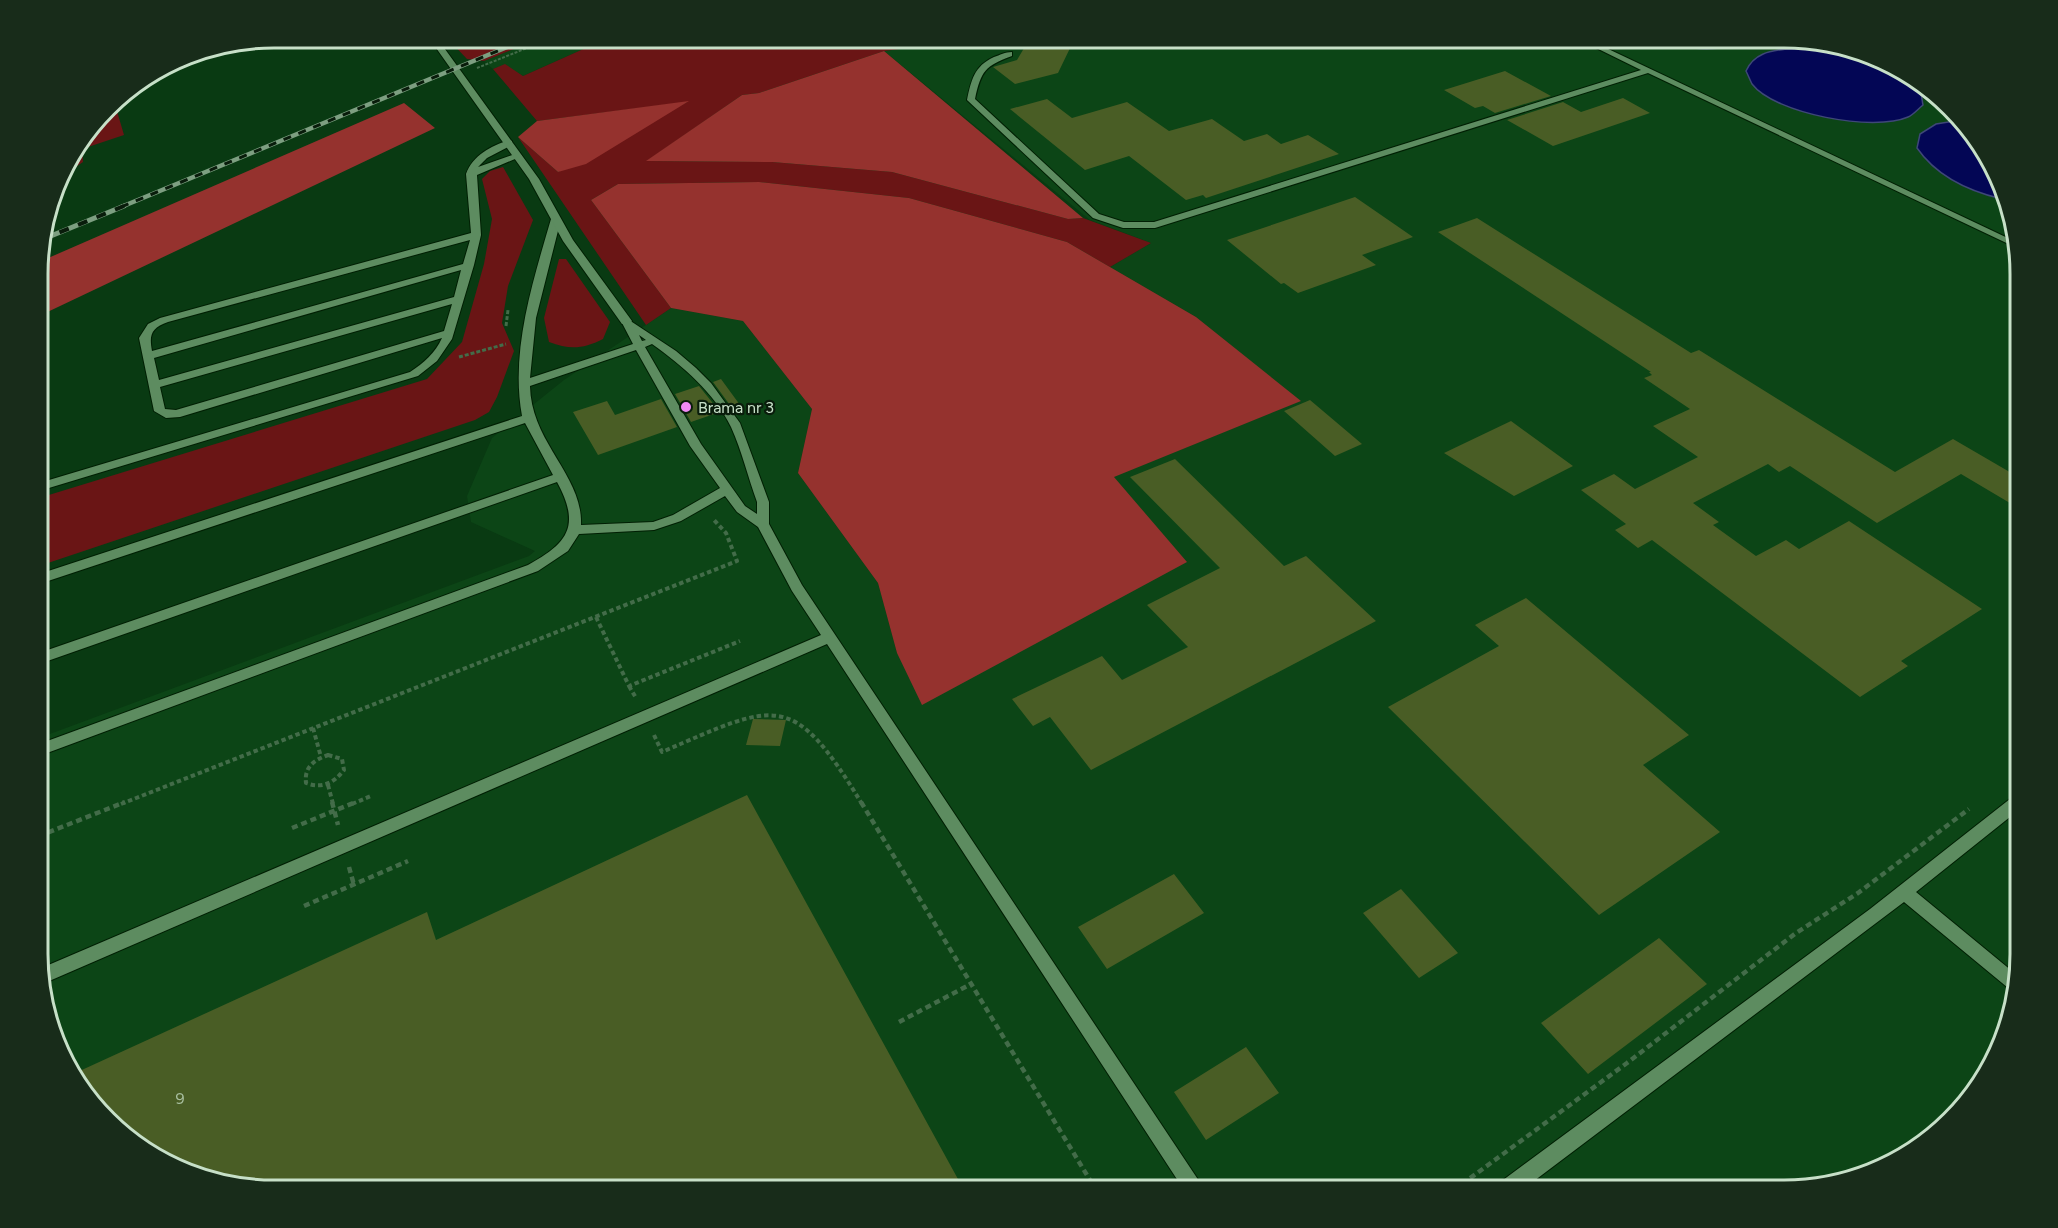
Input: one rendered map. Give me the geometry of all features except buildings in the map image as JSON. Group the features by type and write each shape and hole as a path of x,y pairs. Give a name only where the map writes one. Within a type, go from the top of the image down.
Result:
{"street":[{"path":"440,48 518,156 568,241 626,321"}],"lane":[{"path":"1603,48 2007,241"},
{"path":"1009,54 987,62 976,74 971,100 1096,216 1123,225 1155,225 1650,70"},
{"path":"48,484 414,374 431,364 440,354 448,333 476,235 477,220 471,174 482,158 509,143"},
{"path":"471,174 518,156"},
{"path":"48,747 533,568 559,554 575,530 575,507 528,418 524,384 527,342 556,219"},
{"path":"448,333 176,414 160,411 144,338 145,331 157,322 476,235"},
{"path":"148,356 469,265"},
{"path":"155,386 458,299"},
{"path":"626,321 679,358 707,385 736,426 763,502 763,524"},
{"path":"626,321 696,446 741,509 763,524 797,588 1188,1180"},
{"path":"524,384 654,340"},
{"path":"48,576 528,418"},
{"path":"48,656 560,477"},
{"path":"575,530 654,526 677,518 727,489"},
{"path":"49,973 345,848 830,637"},
{"path":"1519,1180 1904,892 2010,808"},
{"path":"1904,892 2008,980"}],"path":[{"path":"459,75 527,48"},
{"path":"506,332 506,320 511,300"},
{"path":"458,357 509,343"},
{"path":"48,832 737,561 726,532 711,516"},
{"path":"596,616 662,752 750,715 789,716 804,725 821,742 1090,1180"},
{"path":"629,686 740,641"},
{"path":"313,728 321,758"},
{"path":"338,756 345,763 341,775 328,785 313,786 306,783 304,776 310,764 321,758 338,756"},
{"path":"328,785 334,811"},
{"path":"292,828 371,796"},
{"path":"1468,1180 1627,1063 1796,933 1858,893 1972,806"},
{"path":"304,906 408,861"},
{"path":"899,1022 970,984"}],"shaded area":[{"path":"457,48 516,48 484,61 467,59"},
{"path":"516,48 586,48 523,76 505,65 493,69 484,61"},
{"path":"586,48 908,48 884,51 759,93 742,95 647,161 772,162 892,172 1068,219 1083,218 1151,243 1110,267 1067,242 909,198 759,182 618,184 591,200 671,308 646,325 518,137 558,172 687,102 537,121 493,69 505,64 523,76"},
{"path":"907,48 1798,48 1828,52 1884,71 1909,86 1944,114 1972,149 1987,174 2006,230 2010,260 2010,968 2006,998 1987,1054 1972,1079 1944,1114 1909,1142 1884,1157 1828,1176 1798,1180 260,1180 230,1176 174,1157 149,1142 114,1114 86,1079 71,1054 52,998 48,968 48,735 529,556 535,551 471,522 467,496 492,438 564,380 671,308 743,321 812,409 798,473 878,583 897,653 1186,562 1113,477 1300,401 1196,317 1110,267 1151,243 1090,220 884,51"},
{"path":"1793,48 1828,52 1870,65 1897,78 1922,96 1923,105 1908,117 1892,121 1850,121 1803,112 1764,95 1752,84 1746,71 1750,64 1754,59 1772,51"},
{"path":"884,51 1083,218 1068,219 892,172 772,162 646,161 742,95 759,93"},
{"path":"689,101 586,164 558,172 518,137 537,121"},
{"path":"404,103 435,128 48,312 48,258"},
{"path":"117,111 124,135 87,147"},
{"path":"1951,122 1954,125 1980,161 1996,197 1977,192 1954,181 1925,158 1917,148 1920,134 1936,124"},
{"path":"82,154 83,162 74,168"},
{"path":"503,167 533,220 508,286 502,323 514,351 489,412 475,420 48,563 48,495 427,379 462,342 484,264 492,219 482,179 490,171"},
{"path":"759,182 909,198 1067,242 1196,317 1301,401 1114,477 1187,562 922,705 897,653 878,583 798,473 812,409 743,321 671,308 591,200 618,184"},
{"path":"559,259 566,259 610,322 603,339 576,347 549,342 544,318"}],"railway":[{"path":"121,207 505,48"},
{"path":"51,236 124,206"}],"place":[{"name":"Brama nr 3","path":"686,407"}]}
